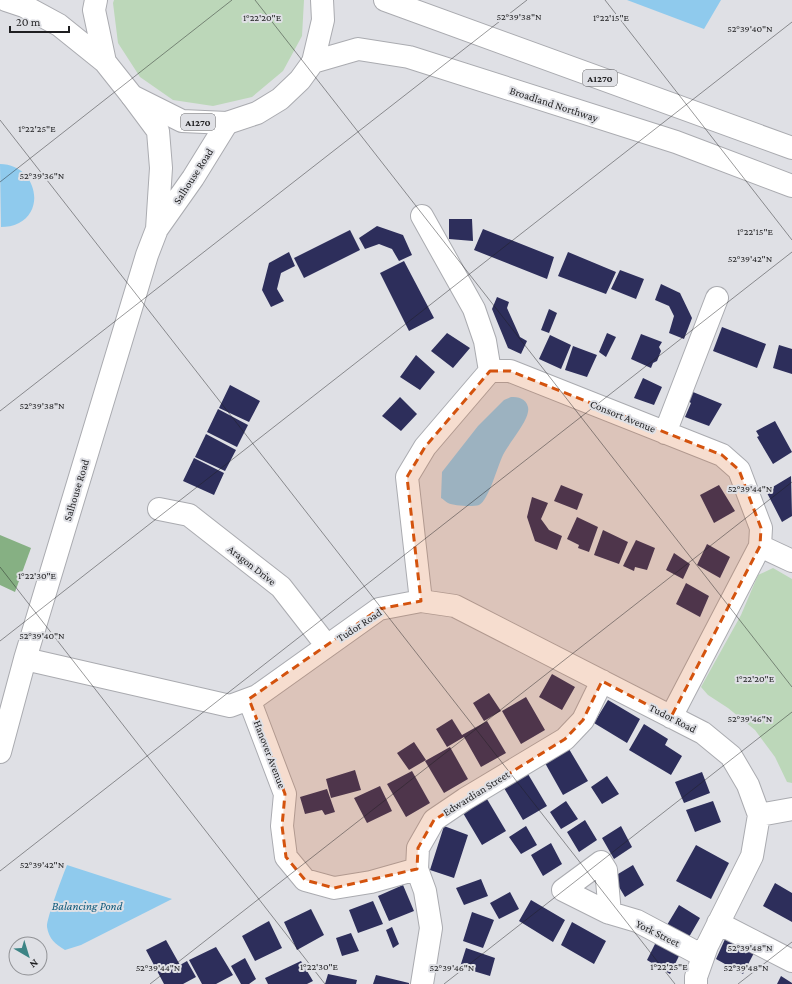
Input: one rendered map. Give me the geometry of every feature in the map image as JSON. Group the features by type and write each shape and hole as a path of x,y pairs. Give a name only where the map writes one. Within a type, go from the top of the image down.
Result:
{"main road":[{"name":"A1270","path":"6,0 24,6 59,25 105,62 132,96 182,121 227,123 257,113 280,99 300,80 313,62 323,20 322,0"},
{"name":"A1270","path":"96,0 94,10 105,62"},
{"name":"A1270","path":"385,0 792,148"},
{"name":"Broadland Northway","path":"313,62 358,49 409,57 676,142 792,186"},
{"name":"Salhouse Road","path":"132,96 158,131 161,168 157,229"},
{"name":"Salhouse Road","path":"0,752 26,659 147,255 157,229 193,178 227,123"},
{"path":"421,601 407,477 425,447 490,371 485,341 474,309 422,216"},
{"path":"665,432 716,298"},
{"name":"Consort Avenue","path":"490,371 510,371 665,432 722,456 739,470 761,528 760,546 671,717"},
{"name":"Aragon Drive","path":"159,509 189,515 281,587 327,646"},
{"path":"760,546 792,560"},
{"name":"Tudor Road","path":"26,659 230,706 257,696 380,610 421,601 455,606 703,733 731,756 748,785 759,815 752,856 703,956 696,977 696,984"},
{"name":"Edwardian Street","path":"422,984 431,928 425,891 417,870 418,848 434,820 465,799 565,739 583,720 602,681"},
{"name":"Hanover Avenue","path":"249,699 285,794 282,826 286,857 304,880 334,888 371,882 417,870"},
{"path":"759,815 792,809"},
{"name":"York Street","path":"610,914 637,922 703,956"},
{"path":"718,923 792,961"}],"highlighted area":[{"path":"490,371 510,371 722,455 739,470 761,528 760,546 671,717 602,681 583,720 565,739 434,820 418,848 417,869 334,888 305,880 286,857 282,826 285,794 249,699 379,609 421,601 407,477 425,447"}],"green space":[{"path":"114,0 304,0 302,36 283,71 252,97 213,106 173,100 140,77 118,43 113,3"},
{"path":"0,535 31,548 15,592 0,585"},
{"path":"773,568 792,579 792,783 787,782 775,757 755,730 728,708 708,695 701,687 741,615 758,575"}],"water":[{"path":"627,0 721,0 704,29"},
{"path":"0,164 12,166 21,171 33,188 34,198 33,207 28,216 19,223 6,227 1,227"},
{"path":"511,397 524,400 528,407 528,412 523,425 503,455 483,502 476,506 447,503 441,498 442,472 478,426 504,400"},
{"name":"Balancing Pond","path":"67,865 172,899 81,945 65,950 58,946 49,935 47,923"}],"building":[{"path":"449,219 472,219 473,241 449,239"},
{"path":"377,226 403,235 412,255 399,261 392,249 379,244 365,249 359,238"},
{"path":"483,229 554,257 547,279 474,250"},
{"path":"350,230 360,250 304,278 294,258"},
{"path":"289,252 295,266 281,273 277,289 284,301 271,307 262,290 269,263"},
{"path":"568,252 616,272 606,294 558,276"},
{"path":"404,261 434,318 409,331 380,273"},
{"path":"620,270 644,279 636,299 611,289"},
{"path":"661,284 680,293 692,318 684,339 669,333 674,316 669,306 655,300"},
{"path":"497,297 509,302 507,308 520,337 527,341 521,354 508,348 492,309"},
{"path":"549,309 557,313 549,333 541,330"},
{"path":"722,327 766,344 757,368 713,351"},
{"path":"447,333 470,348 453,368 431,351"},
{"path":"607,333 616,337 606,357 599,352"},
{"path":"641,334 662,342 659,347 661,351 657,361 653,363 651,368 631,359"},
{"path":"550,335 571,345 561,369 539,359"},
{"path":"779,345 792,349 792,374 773,368"},
{"path":"573,346 597,355 587,377 565,370"},
{"path":"416,355 435,372 420,390 400,377"},
{"path":"643,378 662,387 654,405 634,398"},
{"path":"230,385 260,401 249,422 219,408"},
{"path":"693,392 722,404 709,426 685,417 691,403 688,401"},
{"path":"400,397 417,414 401,431 382,416"},
{"path":"218,409 248,425 237,447 207,432"},
{"path":"775,421 792,452 773,464 757,437 759,436 756,431"},
{"path":"206,434 236,450 225,471 195,457"},
{"path":"194,458 224,473 214,495 183,481"},
{"path":"791,476 792,516 782,522 766,491"},
{"path":"561,485 583,494 577,510 554,501"},
{"path":"719,485 735,511 714,523 700,495"},
{"path":"532,497 548,503 541,519 549,530 562,536 557,550 535,541 527,517"},
{"path":"577,517 598,527 589,552 578,548 579,545 567,539"},
{"path":"603,530 628,542 619,564 594,555"},
{"path":"636,540 655,548 647,570 635,567 634,571 623,566"},
{"path":"707,544 730,557 720,578 697,565"},
{"path":"674,553 690,564 683,579 666,570"},
{"path":"686,583 709,596 700,617 676,604"},
{"path":"552,674 575,687 562,710 539,697"},
{"path":"489,693 501,711 484,721 473,703"},
{"path":"526,697 545,730 521,744 502,711"},
{"path":"608,700 640,719 627,743 594,723"},
{"path":"452,719 462,735 487,721 506,753 481,767 464,737 447,747 436,729"},
{"path":"644,724 668,739 665,745 682,756 671,775 629,750"},
{"path":"414,742 426,760 409,770 397,753"},
{"path":"450,747 468,779 444,793 425,761"},
{"path":"569,749 588,781 563,795 545,763"},
{"path":"355,770 361,790 331,798 326,779"},
{"path":"412,771 430,803 406,817 387,784"},
{"path":"702,772 710,793 684,803 675,782"},
{"path":"528,774 547,806 523,820 504,788"},
{"path":"607,776 619,794 602,804 591,787"},
{"path":"380,786 392,811 367,823 354,798"},
{"path":"327,789 335,812 325,815 322,810 305,814 300,797"},
{"path":"487,799 506,831 482,845 463,813"},
{"path":"566,801 578,819 561,829 550,812"},
{"path":"713,801 721,822 695,832 686,810"},
{"path":"585,820 597,840 579,852 567,832"},
{"path":"444,826 468,835 454,878 430,870"},
{"path":"526,826 537,845 521,854 509,837"},
{"path":"621,826 632,847 614,859 602,838"},
{"path":"551,843 562,864 543,876 531,855"},
{"path":"696,845 729,863 711,899 676,881"},
{"path":"633,865 644,885 625,897 613,877"},
{"path":"481,879 488,896 464,905 456,888"},
{"path":"775,883 792,893 792,922 763,906"},
{"path":"403,885 414,911 389,921 378,896"},
{"path":"510,892 519,909 499,919 490,903"},
{"path":"531,900 565,920 553,942 519,921"},
{"path":"373,901 383,924 358,933 349,910"},
{"path":"679,905 700,918 689,937 667,925"},
{"path":"311,909 324,935 297,950 284,922"},
{"path":"472,912 494,920 483,948 463,941"},
{"path":"269,921 282,948 255,961 242,936"},
{"path":"572,922 606,941 594,964 561,945"},
{"path":"392,927 399,944 393,948 386,930"},
{"path":"351,933 359,951 342,956 336,938"},
{"path":"726,937 754,953 743,974 716,959"},
{"path":"166,940 180,965 187,961 196,977 183,984 164,984 146,950"},
{"path":"657,940 680,954 670,974 647,960"},
{"path":"216,947 233,975 216,984 202,984 189,960"},
{"path":"466,948 495,958 490,976 460,967"},
{"path":"245,958 256,979 249,984 241,984 231,966"},
{"path":"301,961 313,981 307,984 268,984 265,978"},
{"path":"328,974 357,980 356,984 325,984"},
{"path":"376,975 409,983 409,984 373,984"},
{"path":"781,976 792,983 792,984 777,984"}]}
